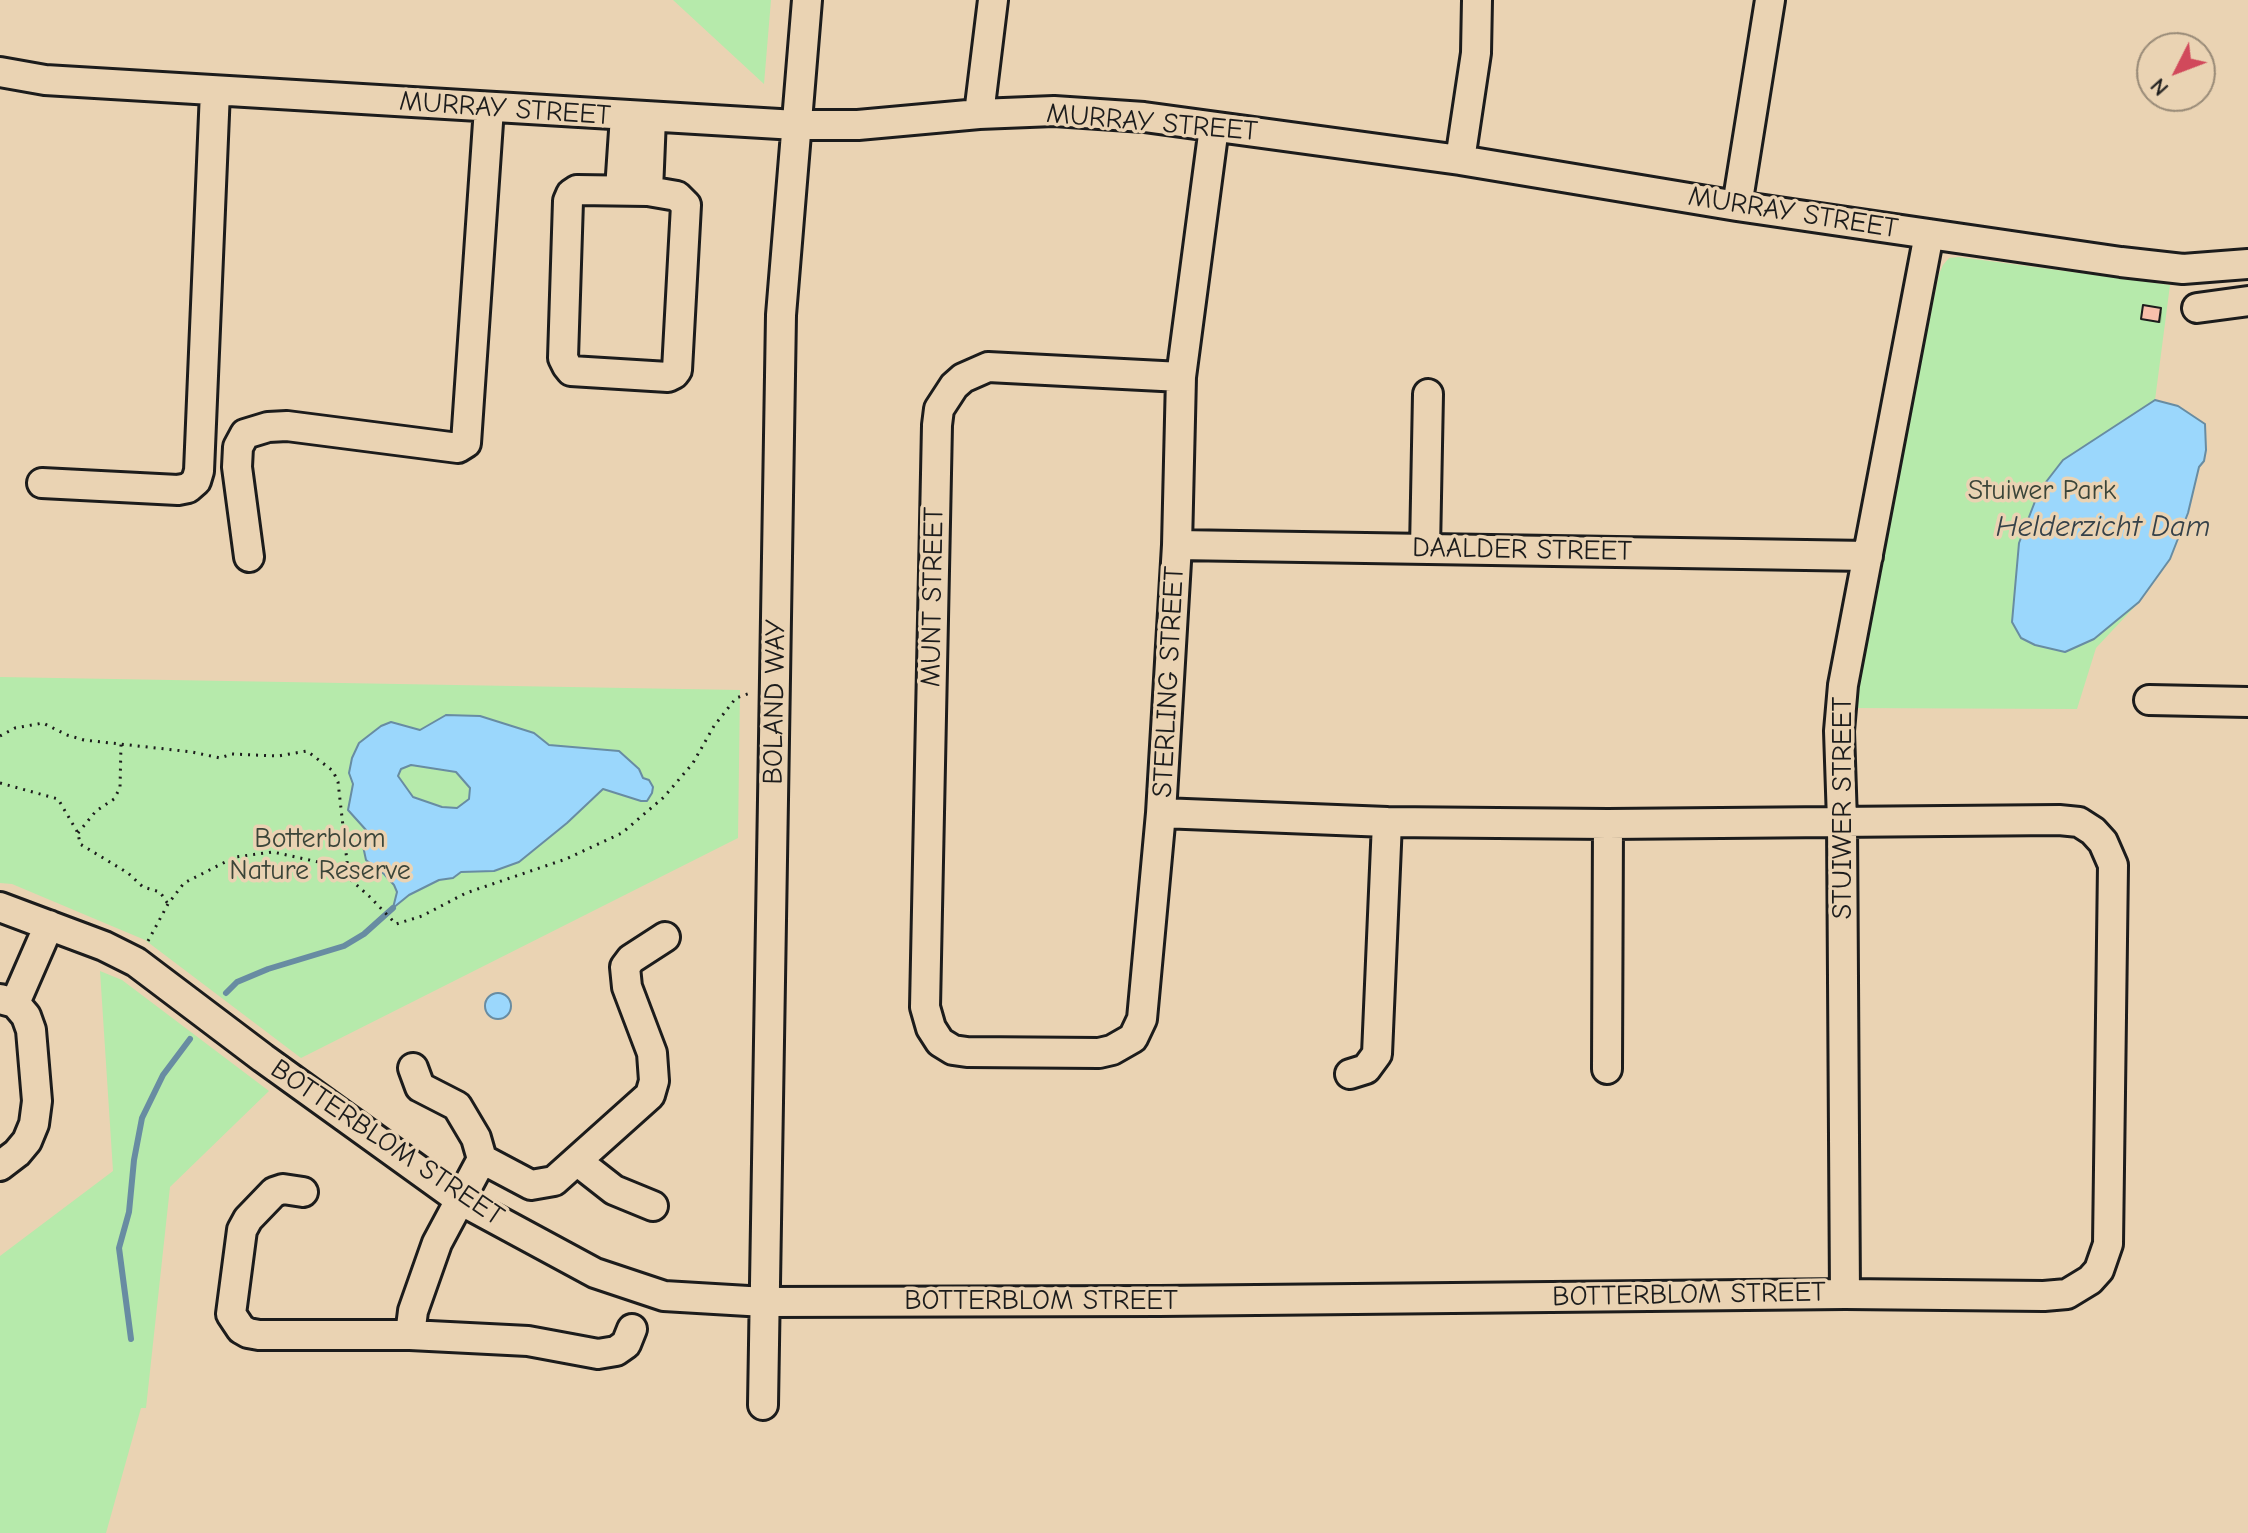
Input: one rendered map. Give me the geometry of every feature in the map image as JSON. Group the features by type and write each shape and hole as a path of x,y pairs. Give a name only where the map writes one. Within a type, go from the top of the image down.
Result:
{"street":[{"name":"BOLAND WAY","path":"763,1405 781,315 807,0"},
{"path":"979,114 993,0"},
{"path":"1460,160 1476,53 1477,0"},
{"path":"1737,206 1770,0"},
{"name":"MURRAY STREET","path":"0,72 45,80 796,125 858,125 979,114 1079,111 1460,160 1737,206 2158,267 2183,269 2248,264"},
{"path":"42,483 178,490 188,488 196,481 199,471 215,91"},
{"path":"249,557 237,467 238,447 245,434 255,429 287,426 458,448 466,443 489,108"},
{"path":"634,190 638,117"},
{"name":"STERLING STREET","path":"940,1042 953,1050 967,1052 1099,1053 1112,1050 1133,1038 1142,1019 1161,813 1177,545 1181,377 1214,127"},
{"path":"577,190 634,190 677,196 686,205 677,370 668,377 571,371 563,358 568,201 577,190"},
{"name":"STUIWER STREET","path":"1845,1294 1842,821 1839,770 1842,700 1929,234"},
{"path":"2197,308 2248,301"},
{"name":"MUNT STREET","path":"940,1042 927,1019 925,1007 939,409 963,378 988,367 1181,377"},
{"path":"1425,549 1428,394"},
{"name":"DAALDER STREET","path":"1177,545 1868,556"},
{"path":"2149,700 2248,702"},
{"name":"BOTTERBLOM STREET","path":"0,907 136,962 460,1200 595,1273 664,1296 765,1302 1845,1294 2044,1296 2067,1294 2090,1280 2099,1270 2108,1244 2113,865 2103,842 2079,822 1387,822 1161,813"},
{"path":"1350,1074 1366,1069 1377,1054 1387,822"},
{"path":"1607,1069 1608,824"},
{"path":"0,1166 17,1153 31,1133 37,1101 31,1030 26,1016 7,1001 49,925"},
{"path":"482,1159 531,1185 554,1181 650,1095 654,1081 652,1053 627,987 625,967 631,959 665,937"},
{"path":"410,1335 417,1298 437,1243 482,1159 476,1138 457,1106 420,1087 413,1068"},
{"path":"577,1161 614,1190 653,1206"},
{"path":"303,1192 283,1189 274,1192 248,1219 239,1244 231,1305 231,1314 236,1323 248,1333 410,1335 528,1341 598,1354 616,1351 626,1344 632,1329"}],"path":[{"path":"136,962 168,904 184,883 220,863 248,855 273,852 323,863 349,879 396,924 422,916 466,893 584,852 622,833 664,797 693,763 714,726 736,698 775,689"},
{"path":"0,736 15,728 43,723 67,735 220,758 232,754 278,756 307,751 333,771 338,782 349,879"},
{"path":"78,833 96,811 114,799 120,788 121,744"},
{"path":"0,783 58,799 78,833 80,844 128,873 143,887 160,892 168,904"}],"green space":[{"path":"673,0 771,0 764,84"},
{"name":"Stuiwer Park","path":"1949,258 2170,285 2155,400 2178,406 2205,424 2204,461 2199,467 2188,513 2170,559 2139,602 2096,648 2077,709 1850,708 1939,274"},
{"name":"Botterblom Nature Reserve","path":"0,677 740,690 738,838 301,1058 145,940 12,884 0,883"},
{"path":"100,971 122,980 269,1091 170,1187 146,1408 141,1408 106,1533 0,1533 0,1256 113,1171"}],"water":[{"name":"Helderzicht Dam","path":"2155,400 2178,406 2205,424 2204,461 2199,467 2188,513 2170,559 2139,602 2094,639 2065,652 2035,645 2021,638 2012,622 2019,543 2039,491 2063,460"},
{"path":"446,715 480,716 534,733 549,745 619,751 639,769 643,778 649,780 652,793 647,801 641,801 603,789 519,862 494,871 461,872 453,878 439,880 409,895 393,908 397,892 394,885 366,860 363,846 367,845 369,838 348,810 353,784 349,773 359,743 381,726 391,722 420,730","holes":["411,765 456,772 470,788 469,799 457,808 442,807 413,797 398,776 401,769"]},
{"path":"498,993 507,997 511,1006 507,1015 498,1019 489,1015 485,1006 489,997"}],"building":[{"path":"2143,305 2161,308 2159,322 2141,319"}],"waterway":[{"path":"226,993 237,982 268,969 344,946 364,934 393,908"},
{"path":"131,1339 119,1248 129,1212 142,1118 163,1075 190,1039"}]}
